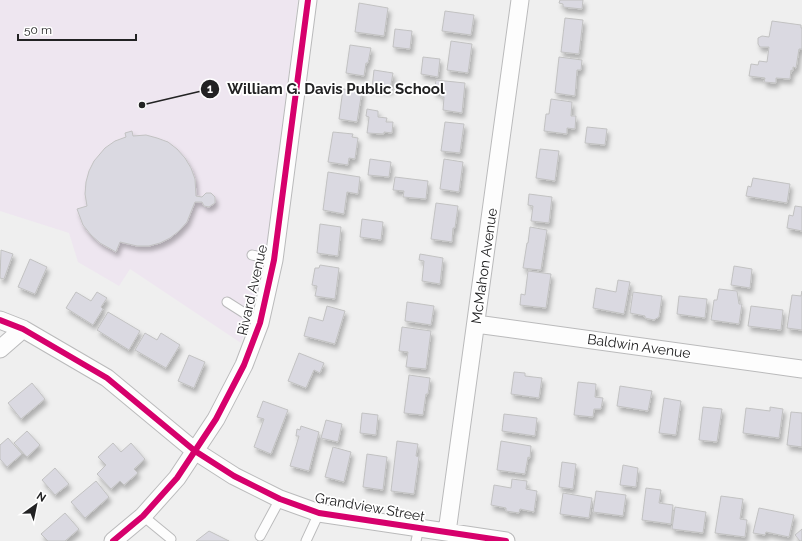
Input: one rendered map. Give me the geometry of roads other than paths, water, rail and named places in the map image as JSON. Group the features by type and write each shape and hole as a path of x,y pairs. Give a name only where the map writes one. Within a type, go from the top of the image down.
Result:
{"street":[{"name":"Rivard Avenue","path":"113,541 143,516 177,478 216,418 244,365 260,323 274,260 308,0"},
{"name":"McMahon Avenue","path":"447,532 520,0"},
{"name":"Grandview Street","path":"0,320 23,329 107,378 195,451 234,476 280,499 319,513 417,535 447,532 506,541"},
{"name":"Baldwin Avenue","path":"476,324 802,369"},
{"path":"0,349 23,329"}],"lane":[{"path":"252,255 274,260"},
{"path":"227,302 260,323"},
{"path":"260,536 280,499"},
{"path":"306,541 319,513"},
{"path":"143,516 171,539"}],"place":[{"name":"William G. Davis Public School","path":"142,105"}]}
